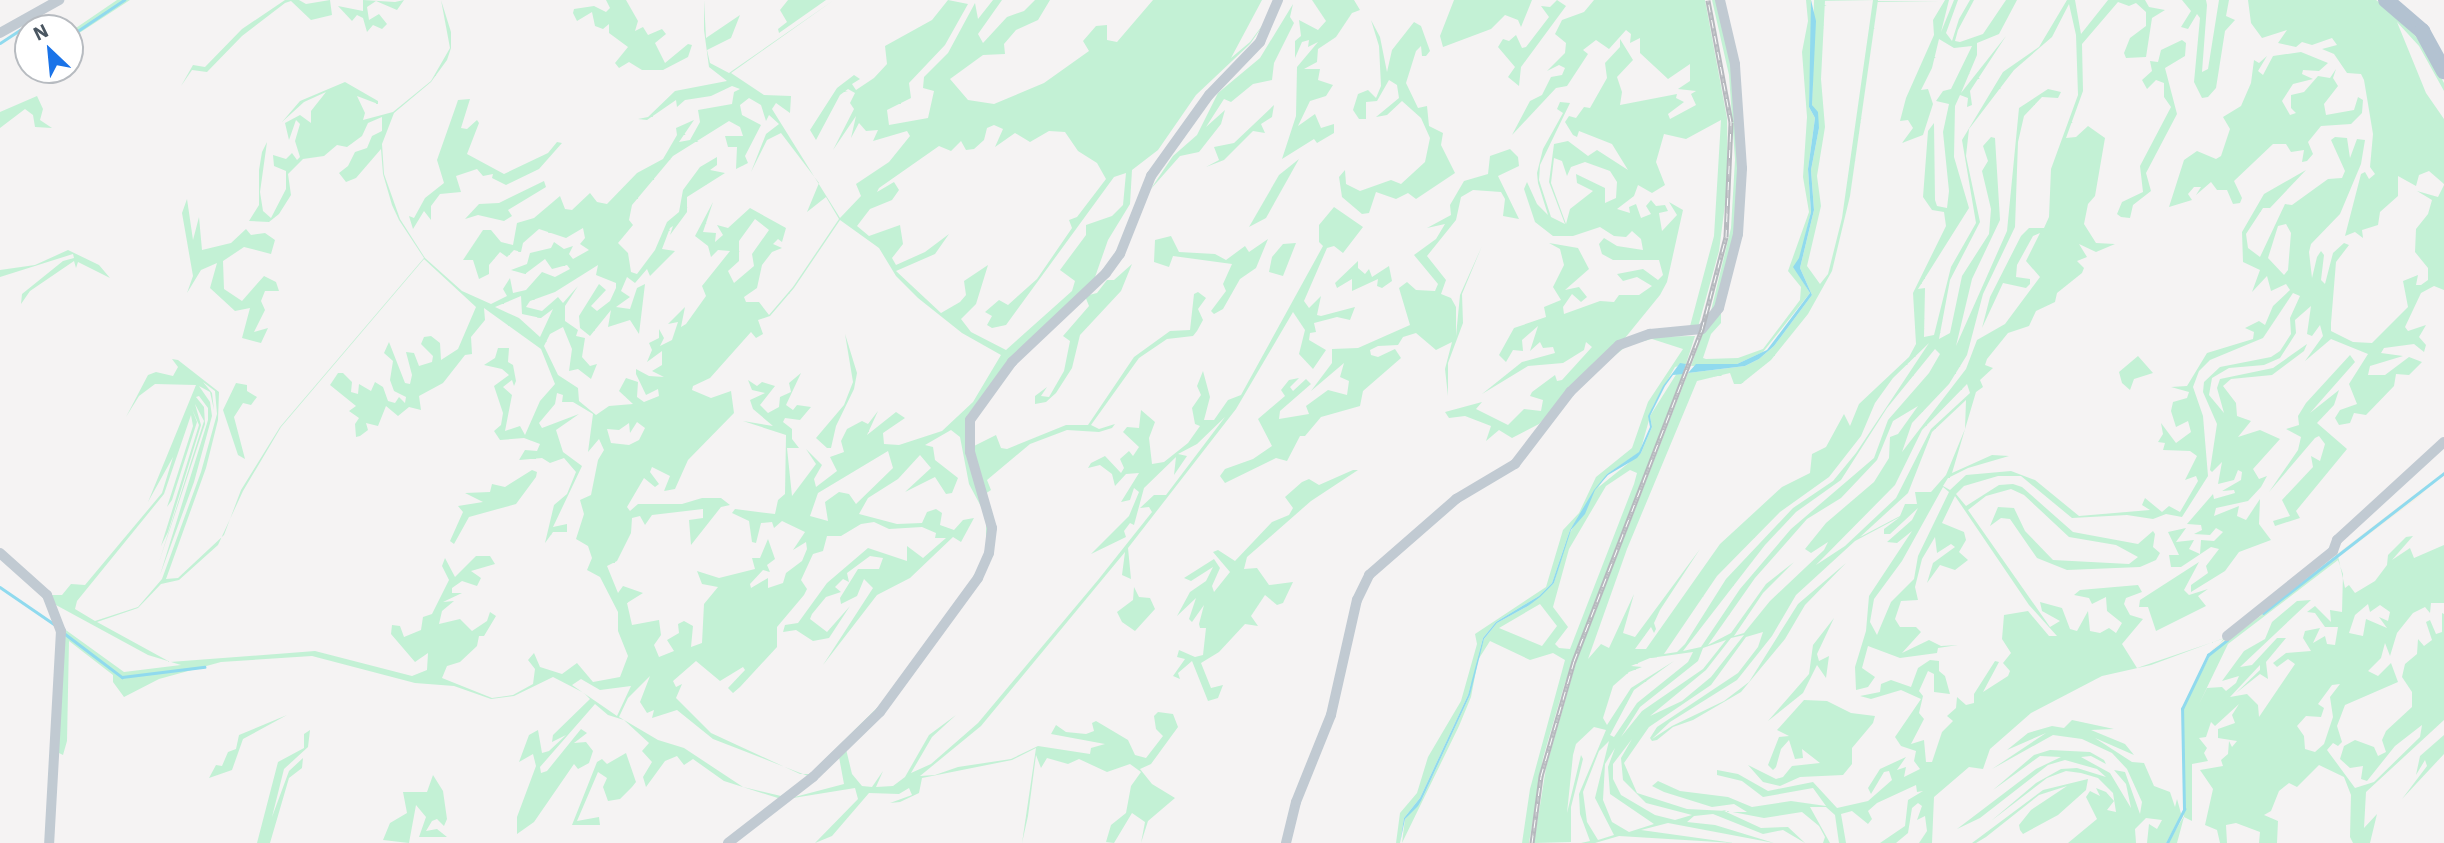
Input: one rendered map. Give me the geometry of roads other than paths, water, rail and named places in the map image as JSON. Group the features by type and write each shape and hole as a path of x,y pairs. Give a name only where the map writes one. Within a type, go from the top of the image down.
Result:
{"main road":[{"path":"2386,0 2421,31 2444,71"}],"street":[{"path":"0,33 59,0"},
{"path":"727,843 813,777 880,712 978,578 989,552 992,528 970,452 970,420 1012,362 1113,264 1129,237 1152,176 1209,95 1260,42 1278,0"},
{"path":"1286,843 1296,802 1331,715 1357,600 1370,575 1456,499 1515,464 1570,392 1619,345 1637,337 1702,329 1719,308 1738,233 1742,169 1735,64 1720,0"},
{"path":"2227,636 2333,551 2337,540 2444,442"},
{"path":"0,553 47,595 61,631 49,843"}],"water":[{"path":"1811,0 1816,21 1812,105 1818,112 1819,128 1811,170 1814,210 1800,268 1812,295 1774,346 1759,359 1745,366 1688,373 1696,364 1737,364 1767,350 1810,293 1793,267 1799,258 1811,212 1808,169 1815,118 1809,107"},
{"path":"1680,363 1686,364 1683,374 1673,375 1665,386 1650,416 1652,427 1641,453 1608,475 1595,490 1585,514 1571,530 1554,583 1528,606 1497,623 1484,639 1470,695 1422,799 1405,819 1400,843 1404,818 1420,798 1468,695 1483,638 1496,622 1539,596 1552,583 1570,530 1594,490 1607,474 1639,452 1650,427 1648,416 1663,386"}],"waterway":[{"path":"84,27 124,0"},
{"path":"0,43 14,34"},
{"path":"2263,613 2444,473"},
{"path":"0,587 54,624"},
{"path":"64,633 122,677 204,667"},
{"path":"2167,843 2184,809 2182,709 2208,655 2227,640"}],"railway":[{"path":"1532,843 1541,776 1574,661 1702,329 1726,237 1731,122 1708,0"}]}
